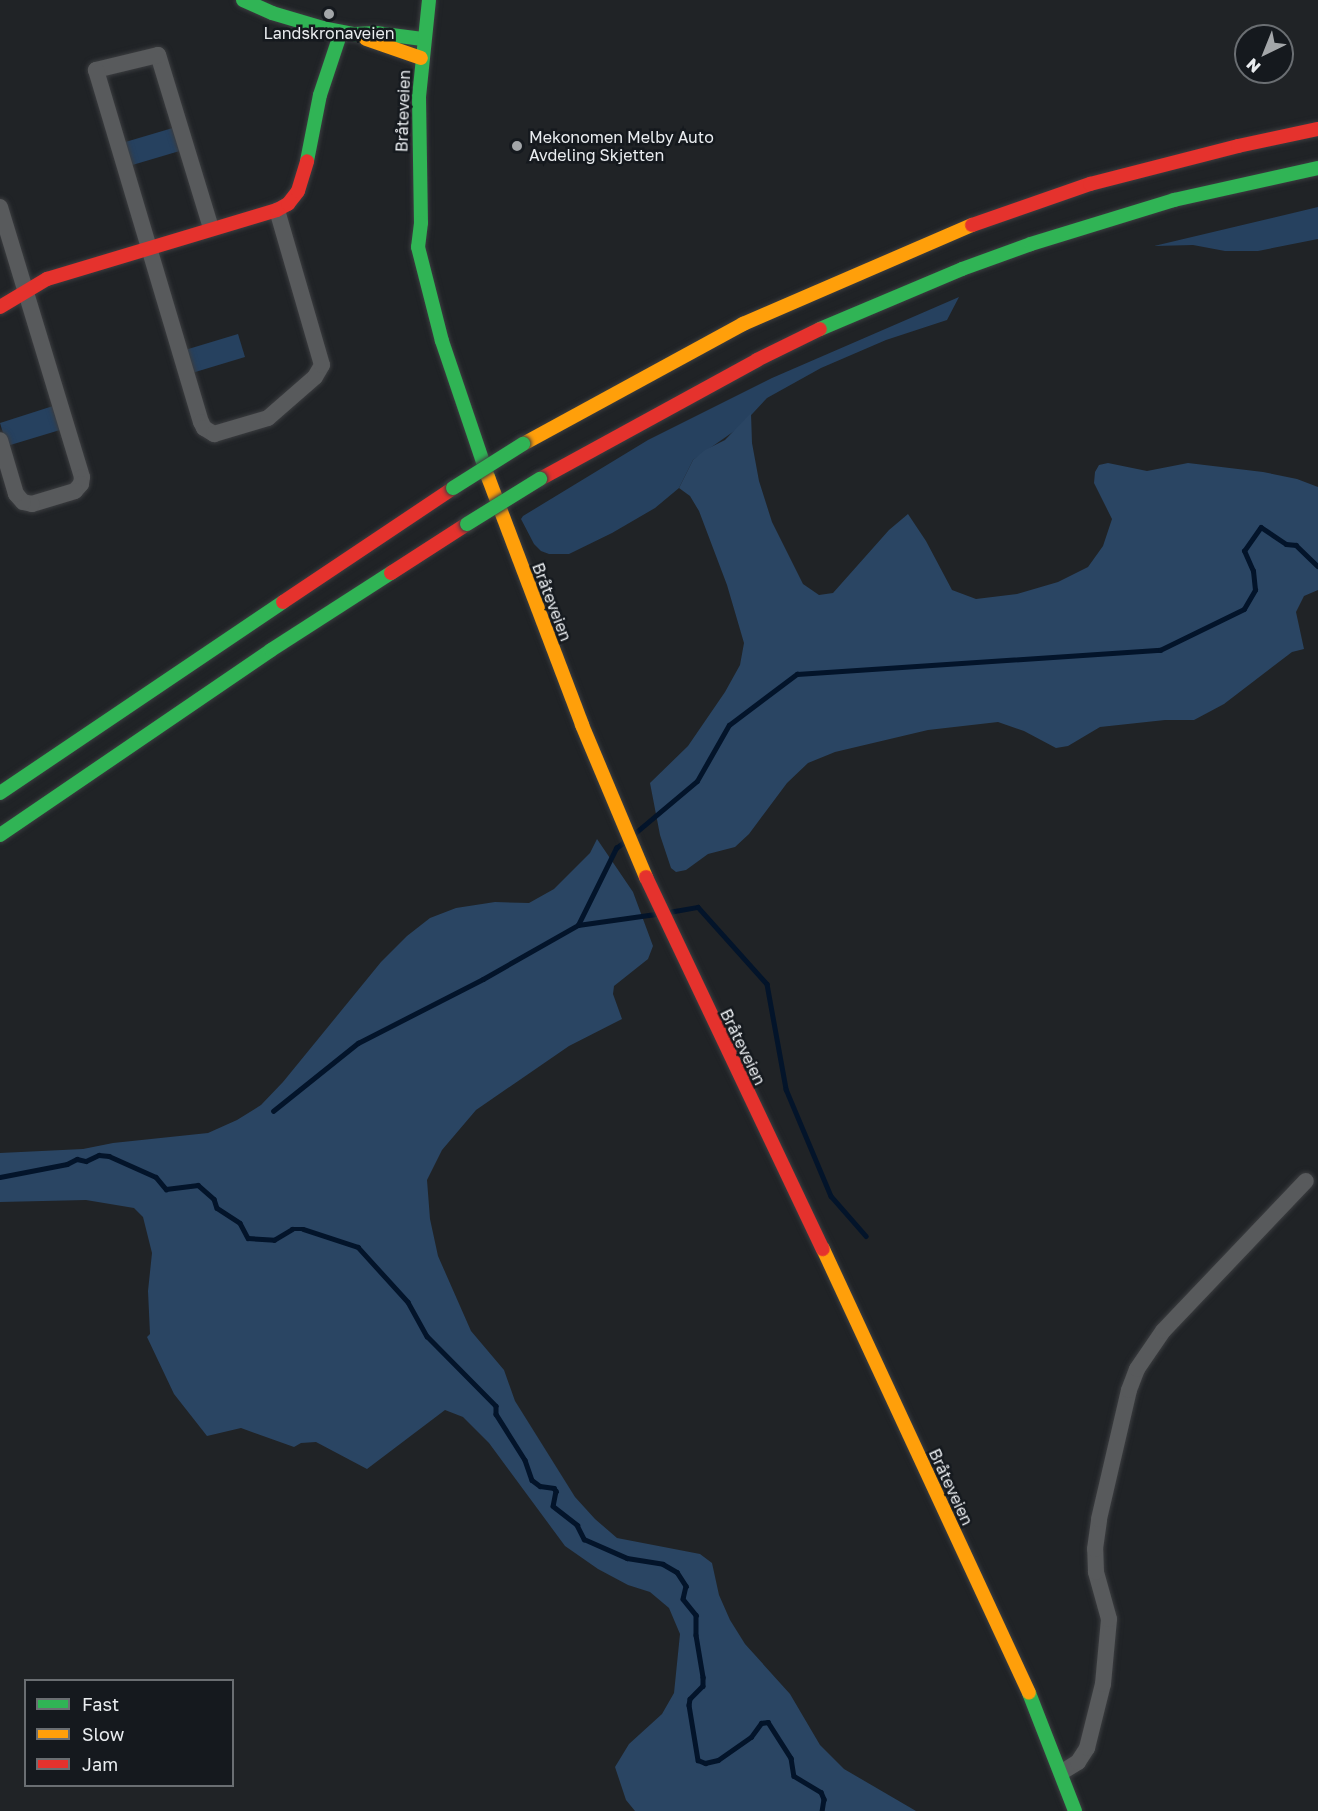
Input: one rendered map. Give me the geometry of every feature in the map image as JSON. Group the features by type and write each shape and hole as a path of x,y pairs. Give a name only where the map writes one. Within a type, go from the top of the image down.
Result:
{"main road":[{"path":"243,0 322,38 340,32 423,39"},
{"name":"Bråteveien","path":"429,0 421,58 417,146 421,223 418,247 447,358 474,440 542,622 621,821 701,998 842,1289 1036,1708 1075,1811"},
{"path":"0,307 47,279 277,210 293,199 302,183 320,95 340,32"},
{"path":"356,34 387,48 421,58"},
{"path":"320,95 322,38"},
{"path":"0,793 453,488 602,399 744,324 953,232 1090,184 1228,148 1318,129"},
{"path":"0,835 271,650 467,524 616,435 757,360 833,324 962,269 1031,244 1174,200 1318,168"}],"street":[{"path":"211,228 158,55 96,70 201,422 208,431 221,434 268,418 315,377 322,365 277,210"},
{"path":"0,207 82,477 81,484 75,491 32,504 23,502 16,494 0,440"},
{"path":"1062,1772 1078,1762 1087,1748 1102,1684 1109,1619 1096,1572 1095,1549 1098,1519 1129,1390 1137,1369 1163,1331 1306,1181"}],"shaded area":[{"path":"176,127 183,150 129,166 122,143"},
{"path":"1318,207 1318,239 1258,251 1225,251 1193,245 1154,246"},
{"path":"959,297 947,320 886,340 821,368 767,398 740,427 693,460 679,488 655,508 612,533 569,554 549,554 541,551 534,544 521,519 523,516 648,440 772,378"},
{"path":"238,334 245,357 192,373 185,350"},
{"path":"53,406 60,430 7,446 0,423"},
{"path":"751,413 752,443 759,481 772,522 803,584 819,595 833,593 889,530 908,514 926,541 952,590 976,599 1017,594 1058,582 1088,567 1103,546 1112,519 1094,483 1095,472 1099,465 1108,463 1147,471 1188,463 1263,472 1297,479 1318,487 1318,590 1304,596 1296,612 1304,649 1292,652 1224,704 1194,720 1165,720 1100,727 1068,746 1056,748 1024,731 998,722 928,730 835,752 808,763 787,783 749,834 735,847 708,854 686,870 676,872 671,868 660,835 650,783 688,746 725,692 740,665 744,643 727,585 699,511 690,496 679,488 693,460 705,450 725,440"},
{"path":"597,839 633,892 653,946 648,959 614,986 613,994 622,1019 569,1046 476,1110 442,1150 427,1180 430,1219 438,1256 471,1331 504,1370 515,1401 575,1497 617,1538 700,1554 712,1563 719,1595 730,1620 745,1644 790,1694 820,1745 844,1769 916,1811 635,1811 626,1800 615,1767 629,1744 662,1714 674,1693 680,1634 669,1608 650,1592 628,1585 598,1569 565,1546 489,1443 463,1417 445,1410 367,1469 316,1442 301,1443 294,1447 241,1428 207,1436 174,1394 147,1337 150,1334 148,1291 152,1253 143,1217 134,1208 86,1200 0,1202 0,1153 83,1149 113,1143 208,1133 237,1120 261,1105 283,1082 381,962 407,936 430,918 456,908 495,902 529,903 554,889 590,853"}],"waterway":[{"path":"634,834 697,781 729,725 797,674 1160,650 1244,609 1255,590 1253,571 1244,551 1261,527 1286,544 1296,545 1318,566"},
{"path":"273,1111 358,1043 483,979 578,925 616,848 623,843"},
{"path":"669,912 698,907 767,984 786,1089 831,1196 866,1236"},
{"path":"578,925 655,914"},
{"path":"0,1177 67,1164 77,1159 86,1161 99,1155 109,1156 156,1177 166,1189 198,1185 214,1199 217,1208 240,1223 248,1238 274,1240 292,1229 303,1229 358,1247 408,1302 427,1336 496,1406 496,1414 525,1460 532,1480 540,1486 554,1488 556,1491 553,1506 577,1525 584,1539 627,1558 663,1564 677,1572 686,1586 683,1599 696,1615 696,1635 703,1677 703,1686 690,1699 689,1705 698,1760 705,1763 718,1760 751,1737 761,1723 768,1722 791,1758 794,1776 821,1792 824,1799 822,1811"}],"traffic: fast":[{"path":"243,0 272,13 323,28 355,34 376,33 423,39"},
{"path":"429,0 419,97 421,223 418,247 442,341 488,477"},
{"path":"307,161 320,95 341,32"},
{"path":"820,329 962,269 1031,244 1174,200 1318,168"},
{"path":"453,488 523,444"},
{"path":"467,524 540,479"},
{"path":"0,835 271,650 391,573"},
{"path":"0,793 283,602"},
{"path":"1029,1693 1075,1811"}],"traffic: slow":[{"path":"366,39 421,58"},
{"path":"523,444 743,324 972,225"},
{"path":"488,477 582,725 646,877"},
{"path":"823,1249 1029,1693"}],"traffic: jam":[{"path":"972,225 1090,184 1238,146 1318,129"},
{"path":"0,307 47,279 277,210 288,204 298,191 307,161"},
{"path":"540,479 757,360 820,329"},
{"path":"283,602 453,488"},
{"path":"391,573 467,524"},
{"path":"646,877 823,1249"}],"place":[{"name":"Landskronaveien","path":"329,14"},
{"name":"Mekonomen Melby Auto Avdeling Skjetten","path":"517,146"}]}
